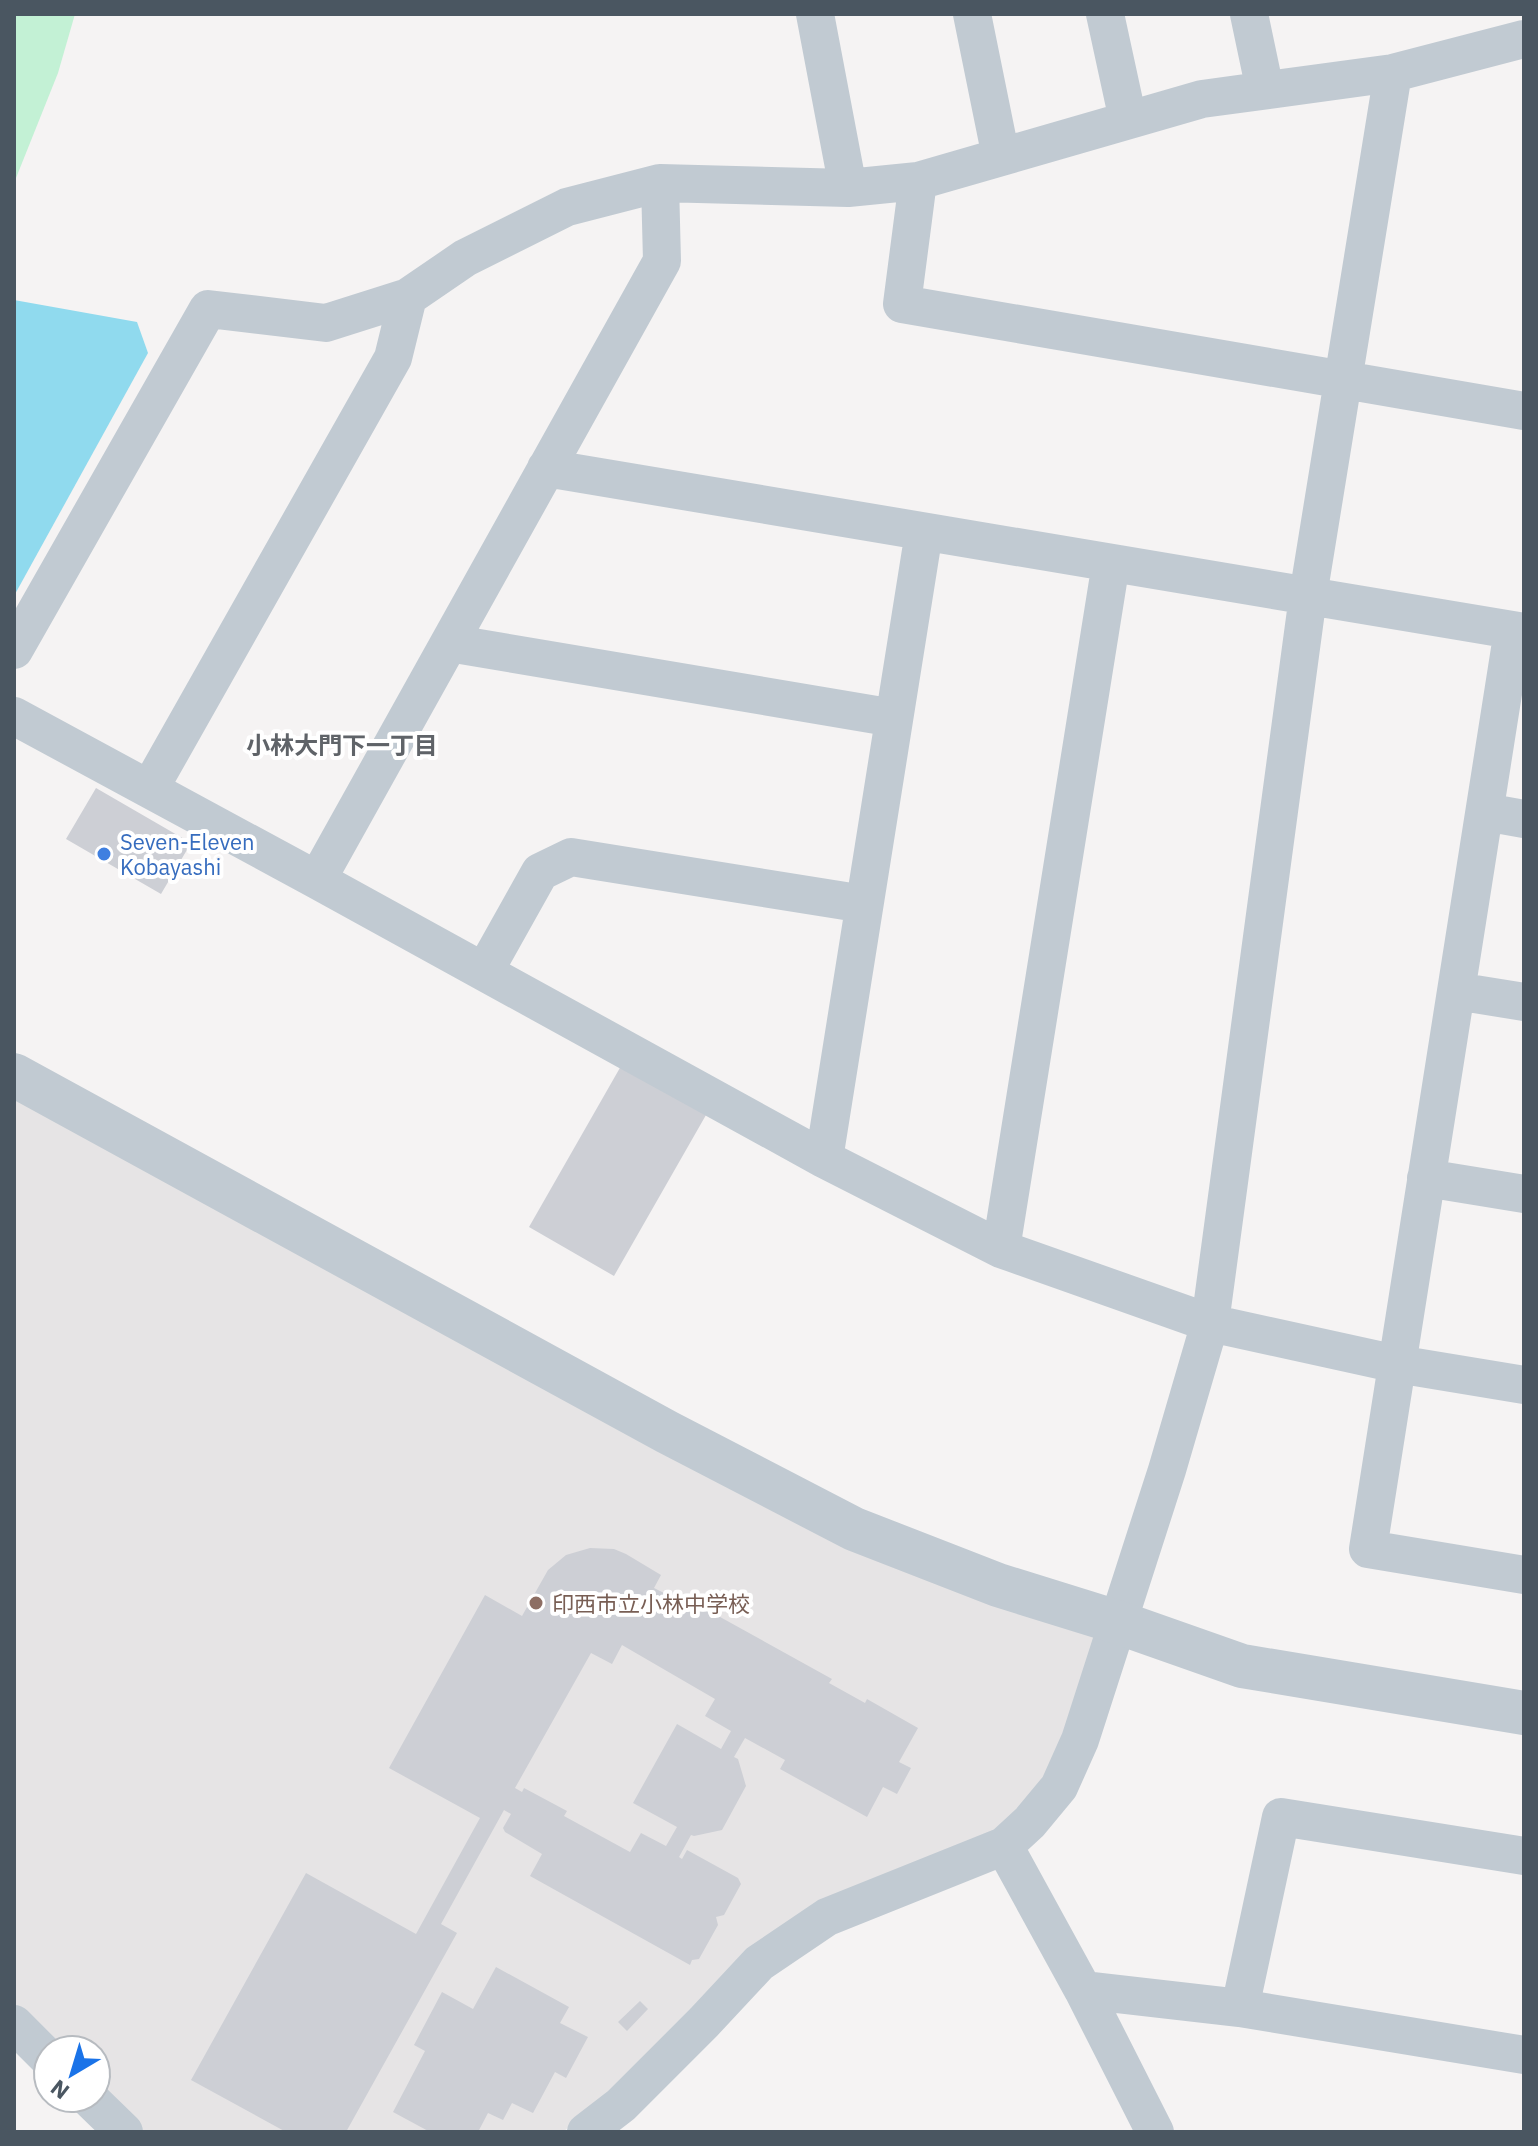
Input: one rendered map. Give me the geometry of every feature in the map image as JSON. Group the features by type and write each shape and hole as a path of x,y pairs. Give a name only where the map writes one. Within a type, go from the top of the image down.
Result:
{"street":[{"path":"815,14 848,188"},
{"path":"972,14 1001,157"},
{"path":"1105,14 1128,120"},
{"path":"1249,14 1265,90"},
{"path":"14,650 208,309 326,323 408,297 465,258 567,207 660,183 848,188 918,181 1202,99 1393,73 1524,39"},
{"path":"586,2132 621,2105 759,1963 827,1917 1004,1846 1030,1822 1059,1787 1080,1740 1167,1470 1210,1323 1308,596 1393,73"},
{"path":"918,181 902,304 1524,411"},
{"path":"317,880 662,261 660,183"},
{"path":"150,788 393,358 408,297"},
{"path":"546,468 1519,631 1485,812 1368,1549 1524,1575"},
{"path":"824,1159 924,532"},
{"path":"1001,1249 1111,563"},
{"path":"449,643 894,718"},
{"path":"14,716 824,1159 1001,1249 1210,1323 1397,1364 1524,1385"},
{"path":"1485,812 1524,819"},
{"path":"484,972 540,872 571,857 864,904"},
{"path":"1456,991 1524,1002"},
{"path":"14,1075 667,1432 854,1529 998,1585 1242,1666 1524,1713"},
{"path":"1426,1178 1524,1194"},
{"path":"1240,2008 1281,1817 1524,1856"},
{"path":"1004,1846 1083,1990 1155,2132"},
{"path":"1083,1990 1240,2008 1524,2055"},
{"path":"14,2024 32,2042"},
{"path":"105,2114 124,2132"}],"shaded area":[{"name":"印西市立小林中学校","path":"14,1075 667,1432 1117,1622 1030,1822 759,1963 563,2132 124,2132 109,2114 112,2114 112,2034 32,2034 32,2038 14,2024"}],"green space":[{"path":"14,14 75,14 58,73 14,183"}],"water":[{"path":"14,300 137,322 148,353 14,596"}],"building":[{"path":"96,788 191,843 161,894 66,839"},
{"path":"621,1066 706,1115 614,1276 529,1227"},
{"path":"590,1548 614,1549 626,1554 661,1575 654,1588 670,1596 673,1591 832,1679 829,1683 865,1703 867,1699 918,1728 899,1762 911,1768 897,1794 883,1787 867,1817 780,1769 785,1760 745,1738 734,1757 738,1759 746,1786 722,1830 691,1835 679,1857 682,1859 687,1850 738,1878 741,1884 724,1915 716,1917 718,1925 699,1959 692,1960 690,1965 530,1876 542,1854 505,1832 503,1828 511,1814 504,1810 441,1924 457,1933 346,2132 286,2132 191,2080 306,1873 416,1934 480,1818 389,1768 485,1595 522,1616 548,1570 566,1555","holes":["622,1645 715,1699 705,1716 731,1731 721,1749 677,1724 633,1803 677,1827 666,1846 641,1833 630,1852 564,1816 567,1811 524,1788 522,1792 515,1788 591,1653 612,1664"]},
{"path":"496,1967 569,2007 560,2023 588,2037 566,2078 555,2072 533,2113 512,2103 503,2120 488,2113 478,2132 430,2132 393,2112 425,2051 414,2045 442,1992 473,2009"},
{"path":"640,2001 648,2009 627,2031 618,2022"}],"place":[{"name":"Seven-Eleven Kobayashi","path":"104,854"},
{"name":"印西市立小林中学校","path":"536,1603"}],"district":[{"name":"小林大門下一丁目","path":"342,745"}]}
